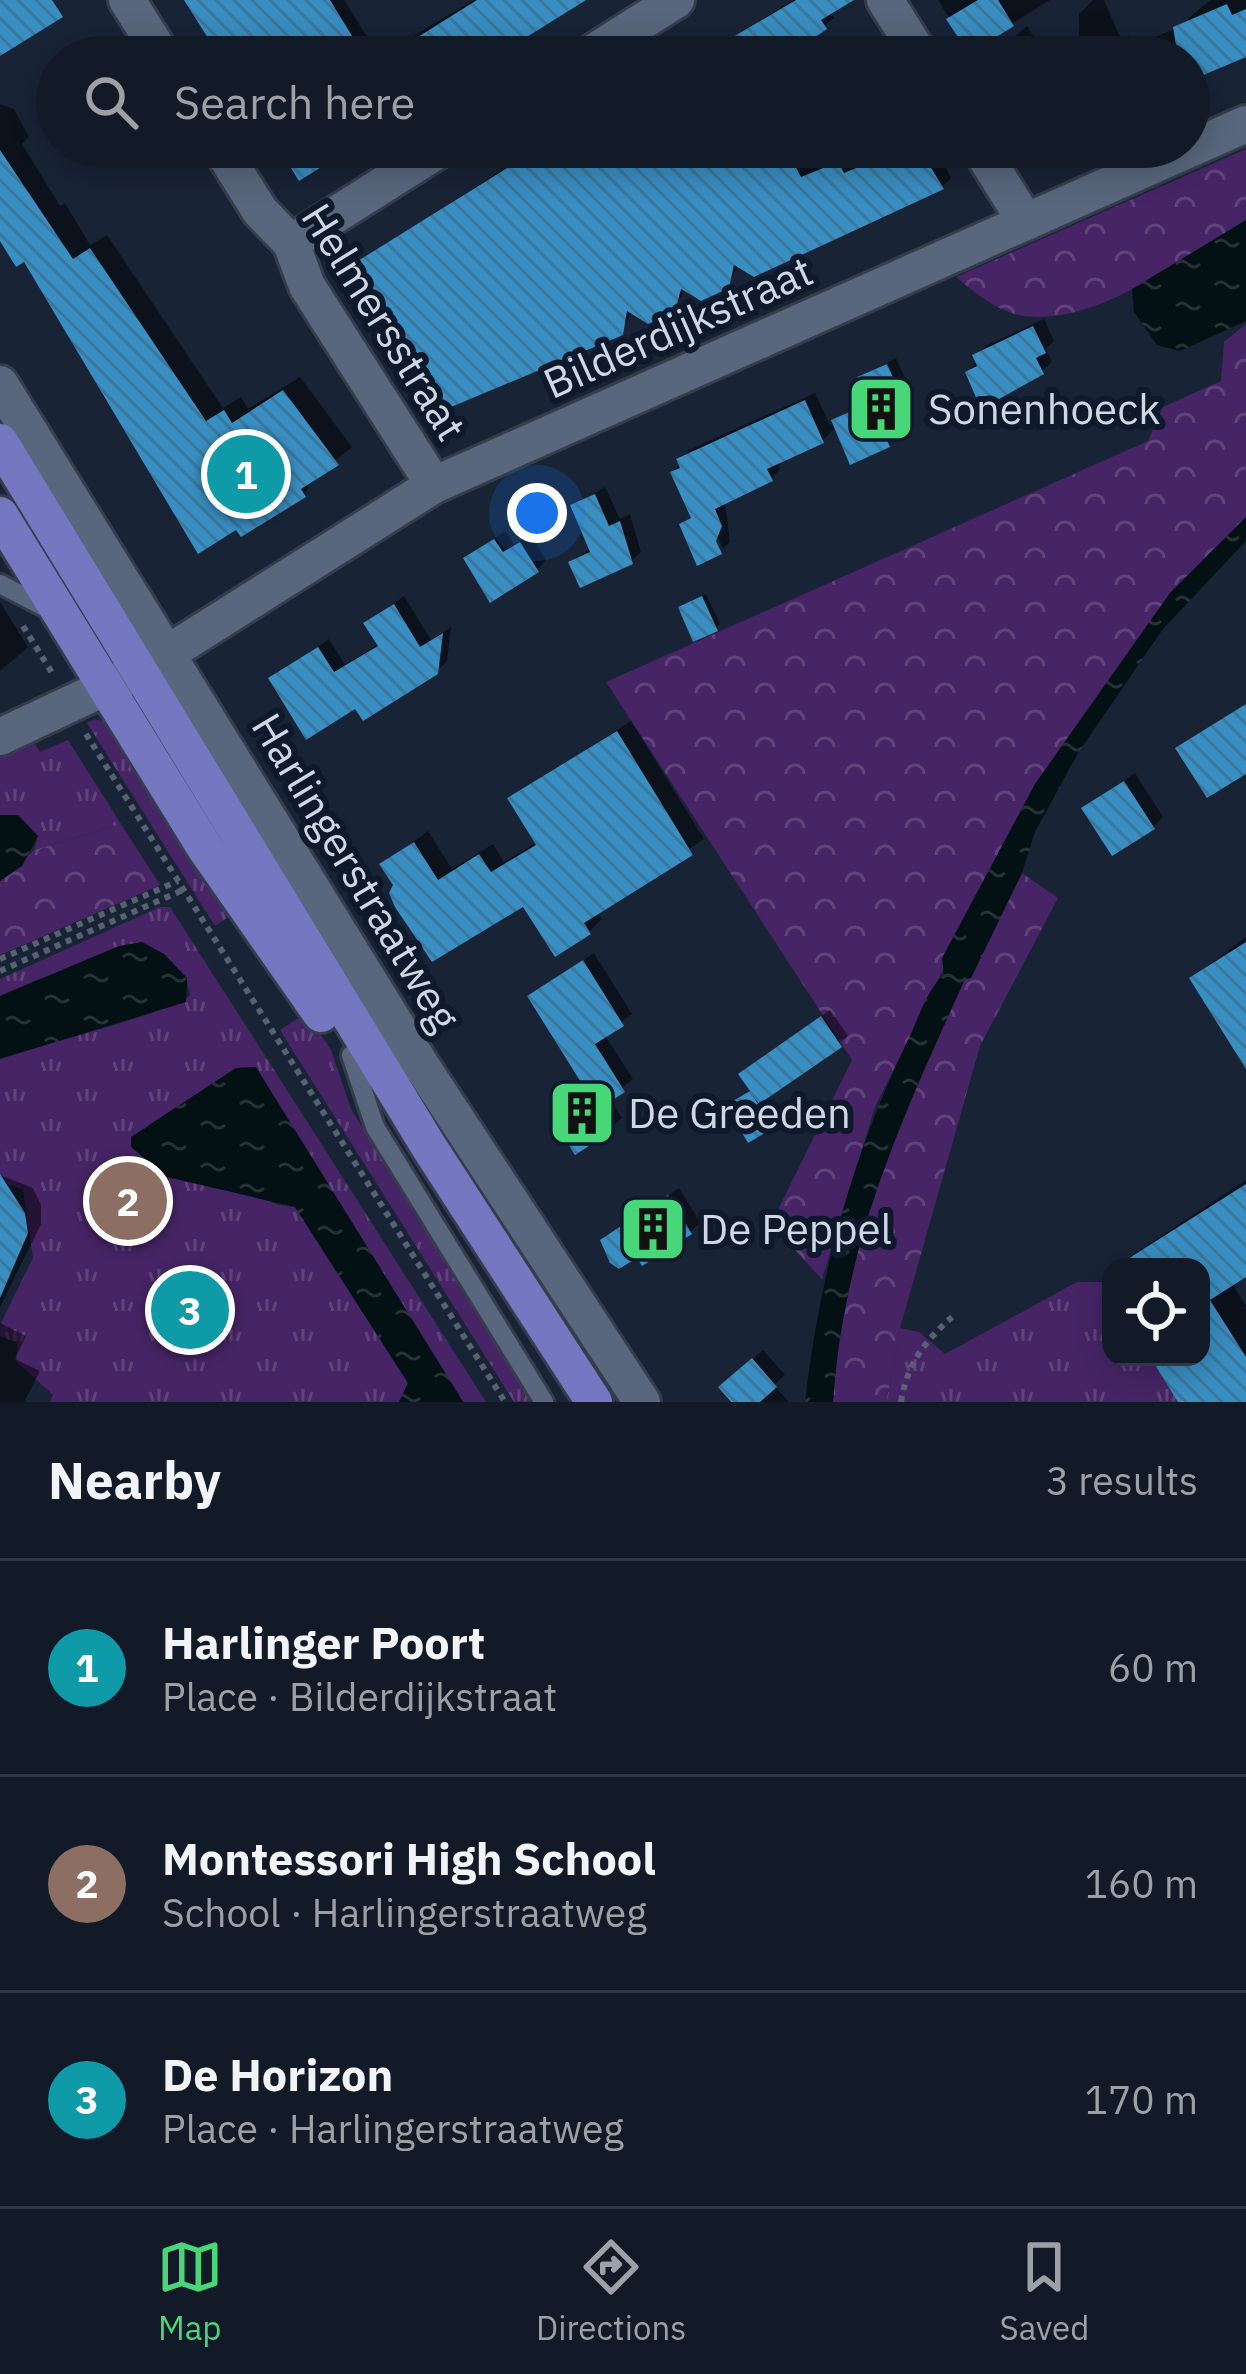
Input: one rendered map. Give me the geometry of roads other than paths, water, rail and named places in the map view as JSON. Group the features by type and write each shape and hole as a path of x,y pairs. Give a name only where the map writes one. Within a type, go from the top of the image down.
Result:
{"main road":[{"name":"Harlingerstraatweg","path":"0,442 472,1217 594,1402"},
{"name":"Harlingerstraatweg","path":"0,515 59,614 137,671 205,848 351,1055 567,1402"}],"street":[{"path":"127,0 150,36"},
{"path":"619,36 676,0"},
{"path":"885,0 908,36"},
{"name":"Bilderdijkstraat","path":"1210,140 1246,124"},
{"name":"Helmersstraat","path":"233,168 260,211 291,243 308,286 434,485"},
{"path":"291,243 410,168"},
{"path":"992,168 1026,222"},
{"name":"Bilderdijkstraat","path":"0,737 137,671 434,485 1147,168"},
{"name":"Harlingerstraatweg","path":"0,384 137,671 418,1062 642,1402"}],"lane":[{"path":"7,590 59,614"},
{"name":"Harlingerstraatweg","path":"351,1055 376,1127 544,1402"}],"water":[{"path":"1246,220 1246,321 1180,351 1157,345 1134,312 1132,289"},
{"path":"1246,517 1246,541 1163,629 1078,753 1035,832 1022,873 941,1032 879,1184 849,1289 833,1402 805,1402 841,1216 889,1082 924,1004 944,975 942,958 1035,784 1170,593"},
{"path":"0,815 18,815 38,836 22,866 0,881"},
{"path":"142,942 164,954 187,978 186,1002 0,1059 0,996 119,946"},
{"path":"256,1067 463,1402 399,1402 408,1383 295,1207 167,1177 131,1147 131,1137 236,1068"}],"place":[{"name":"Sonenhoeck","path":"881,409"},
{"name":"Harlinger Poort","path":"246,474"},
{"name":"De Greeden","path":"582,1113"},
{"name":"Montessori High School","path":"128,1201"},
{"name":"De Peppel","path":"653,1229"},
{"name":"De Horizon","path":"190,1310"}]}
